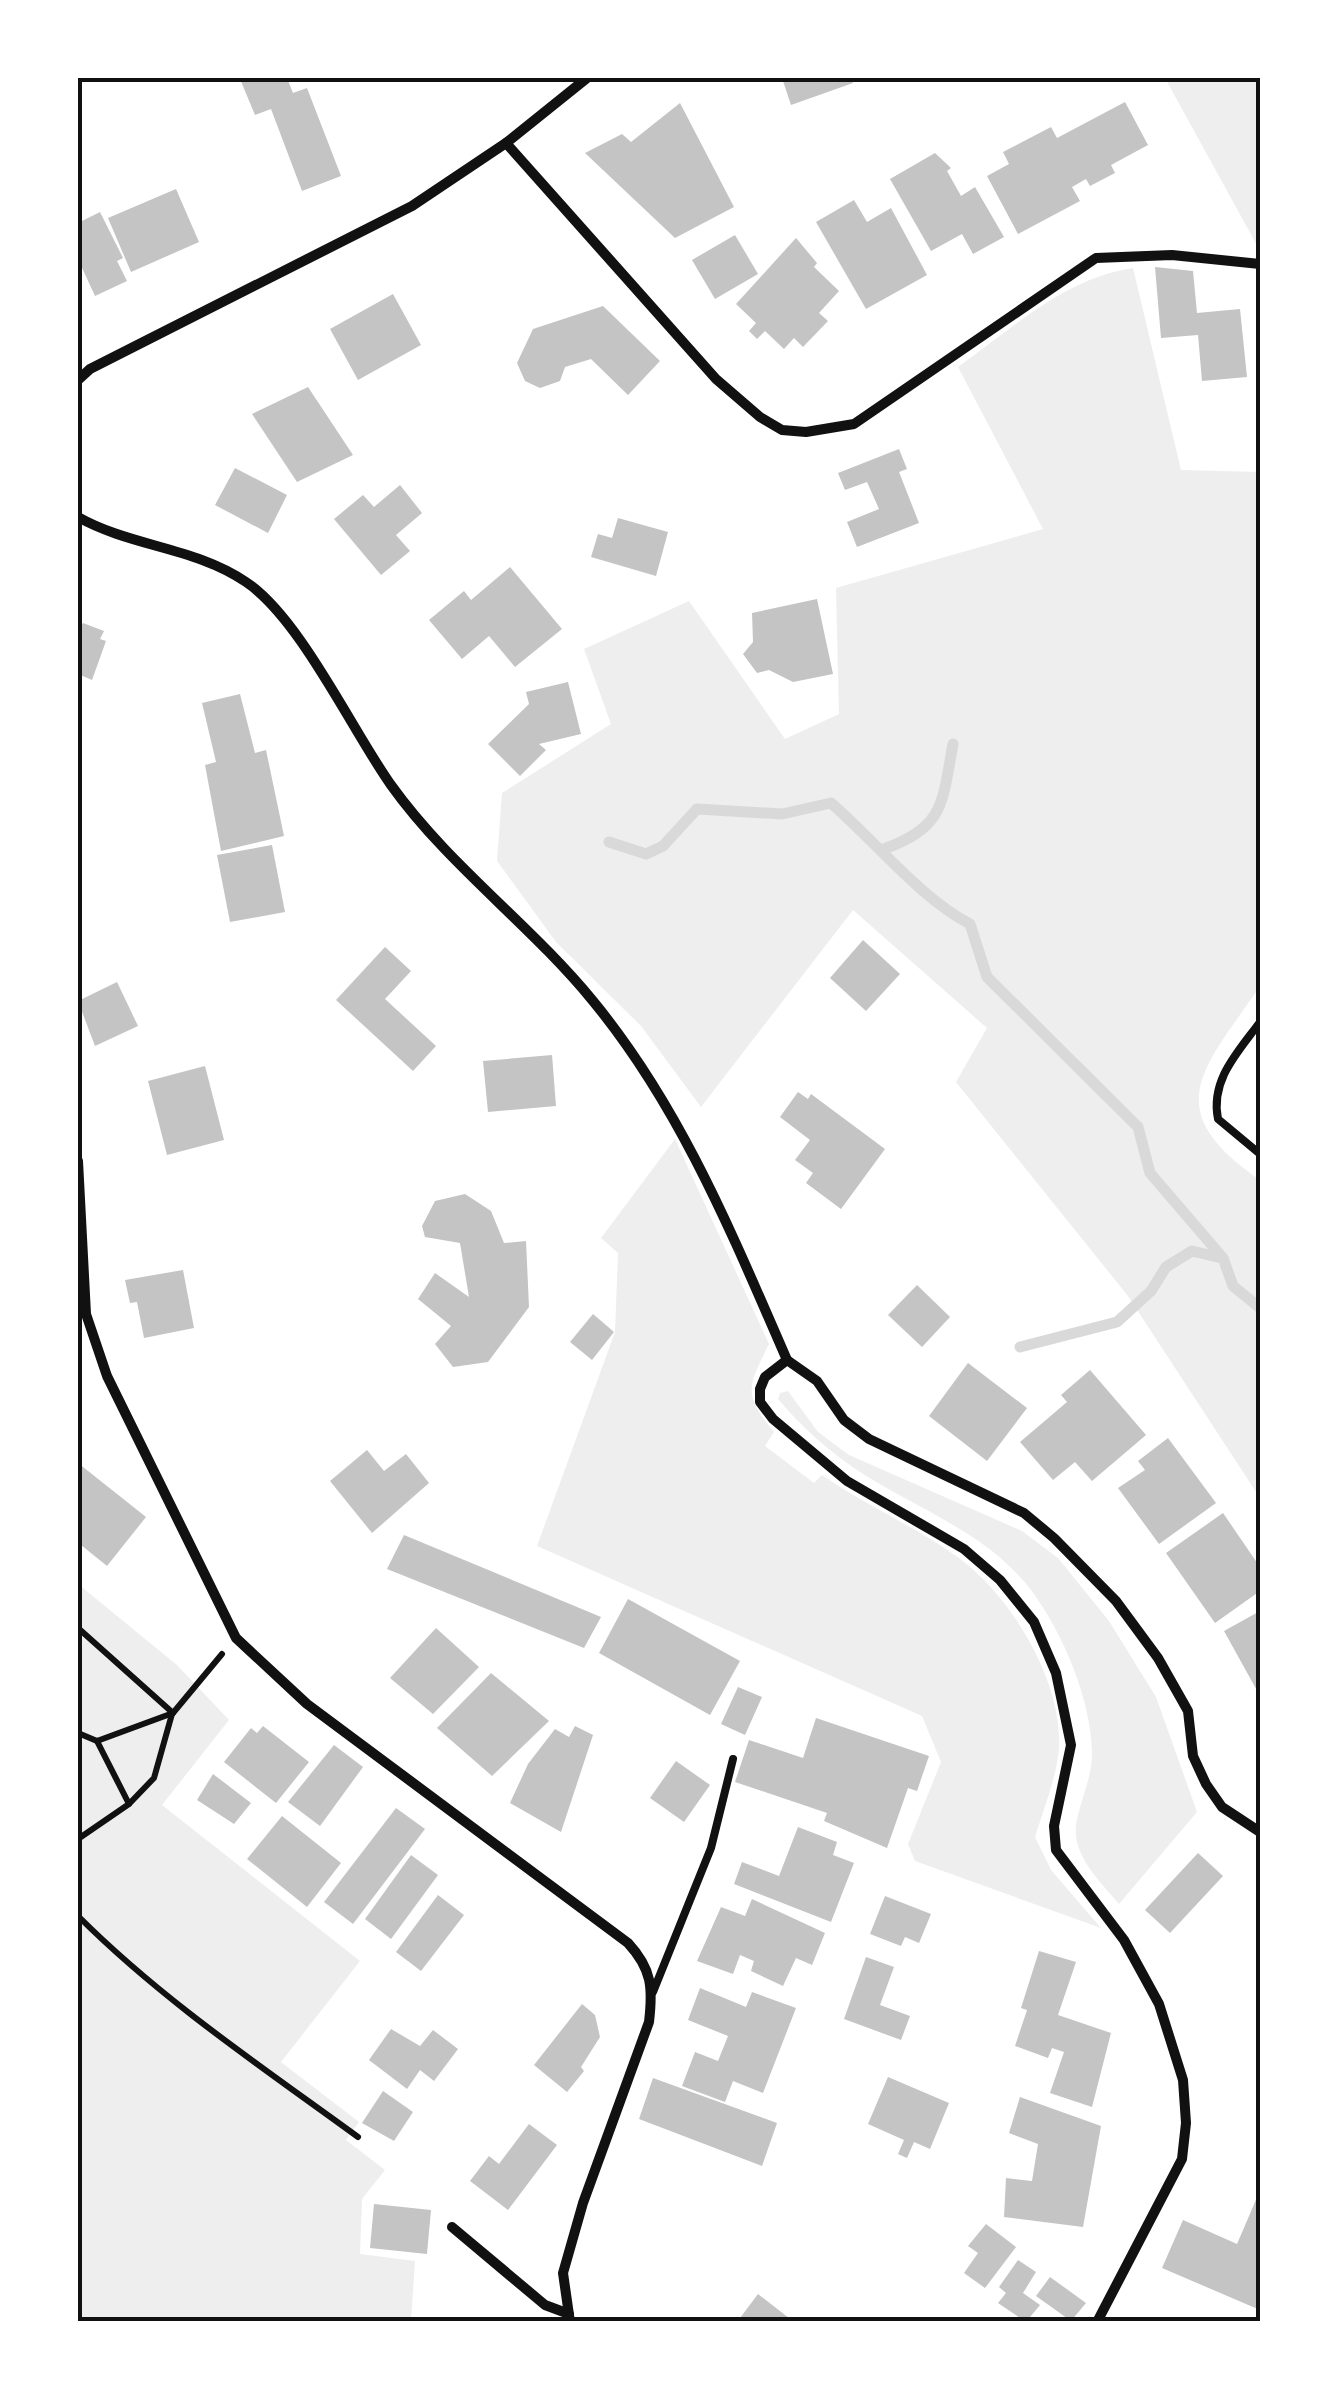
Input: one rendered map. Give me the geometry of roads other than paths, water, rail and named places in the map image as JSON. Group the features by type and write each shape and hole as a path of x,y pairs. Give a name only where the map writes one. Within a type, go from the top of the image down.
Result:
{"street":[{"path":"78,380 90,368 412,206 506,143 588,78"},
{"path":"506,143 716,379 782,430 830,432 854,424 1096,258 1172,254 1260,264"},
{"path":"78,517 102,530 210,561 250,584 282,618 390,784 433,840 589,996 624,1039 682,1130 787,1360 816,1381 844,1420 869,1439 1024,1513 1054,1538 1116,1601 1158,1658 1188,1710 1194,1756 1222,1807 1260,1832"},
{"path":"78,1162 86,1314 108,1376 236,1638 307,1704 628,1943 648,1965 652,1992 649,2022 583,2203 563,2273 570,2318"},
{"path":"787,1360 765,1377 760,1389 760,1402 774,1419 847,1482 964,1548 1000,1580 1034,1622 1056,1673 1071,1746 1054,1826 1056,1850 1124,1940 1159,2004 1182,2080 1186,2124 1182,2160 1098,2322"},
{"path":"452,2227 545,2305 570,2318"}],"lane":[{"path":"1260,1022 1228,1065 1213,1096 1218,1119 1260,1154"},
{"path":"652,1992 711,1848 733,1759"}],"waterway":[{"path":"884,849 904,841 930,822 942,797 953,744"},
{"path":"609,842 646,854 663,846 697,809 782,814 831,803 915,884 970,924 987,977 1138,1127 1150,1173 1223,1258 1233,1286 1260,1308"},
{"path":"1020,1347 1117,1322 1151,1291 1166,1267 1192,1251 1222,1258"}]}
